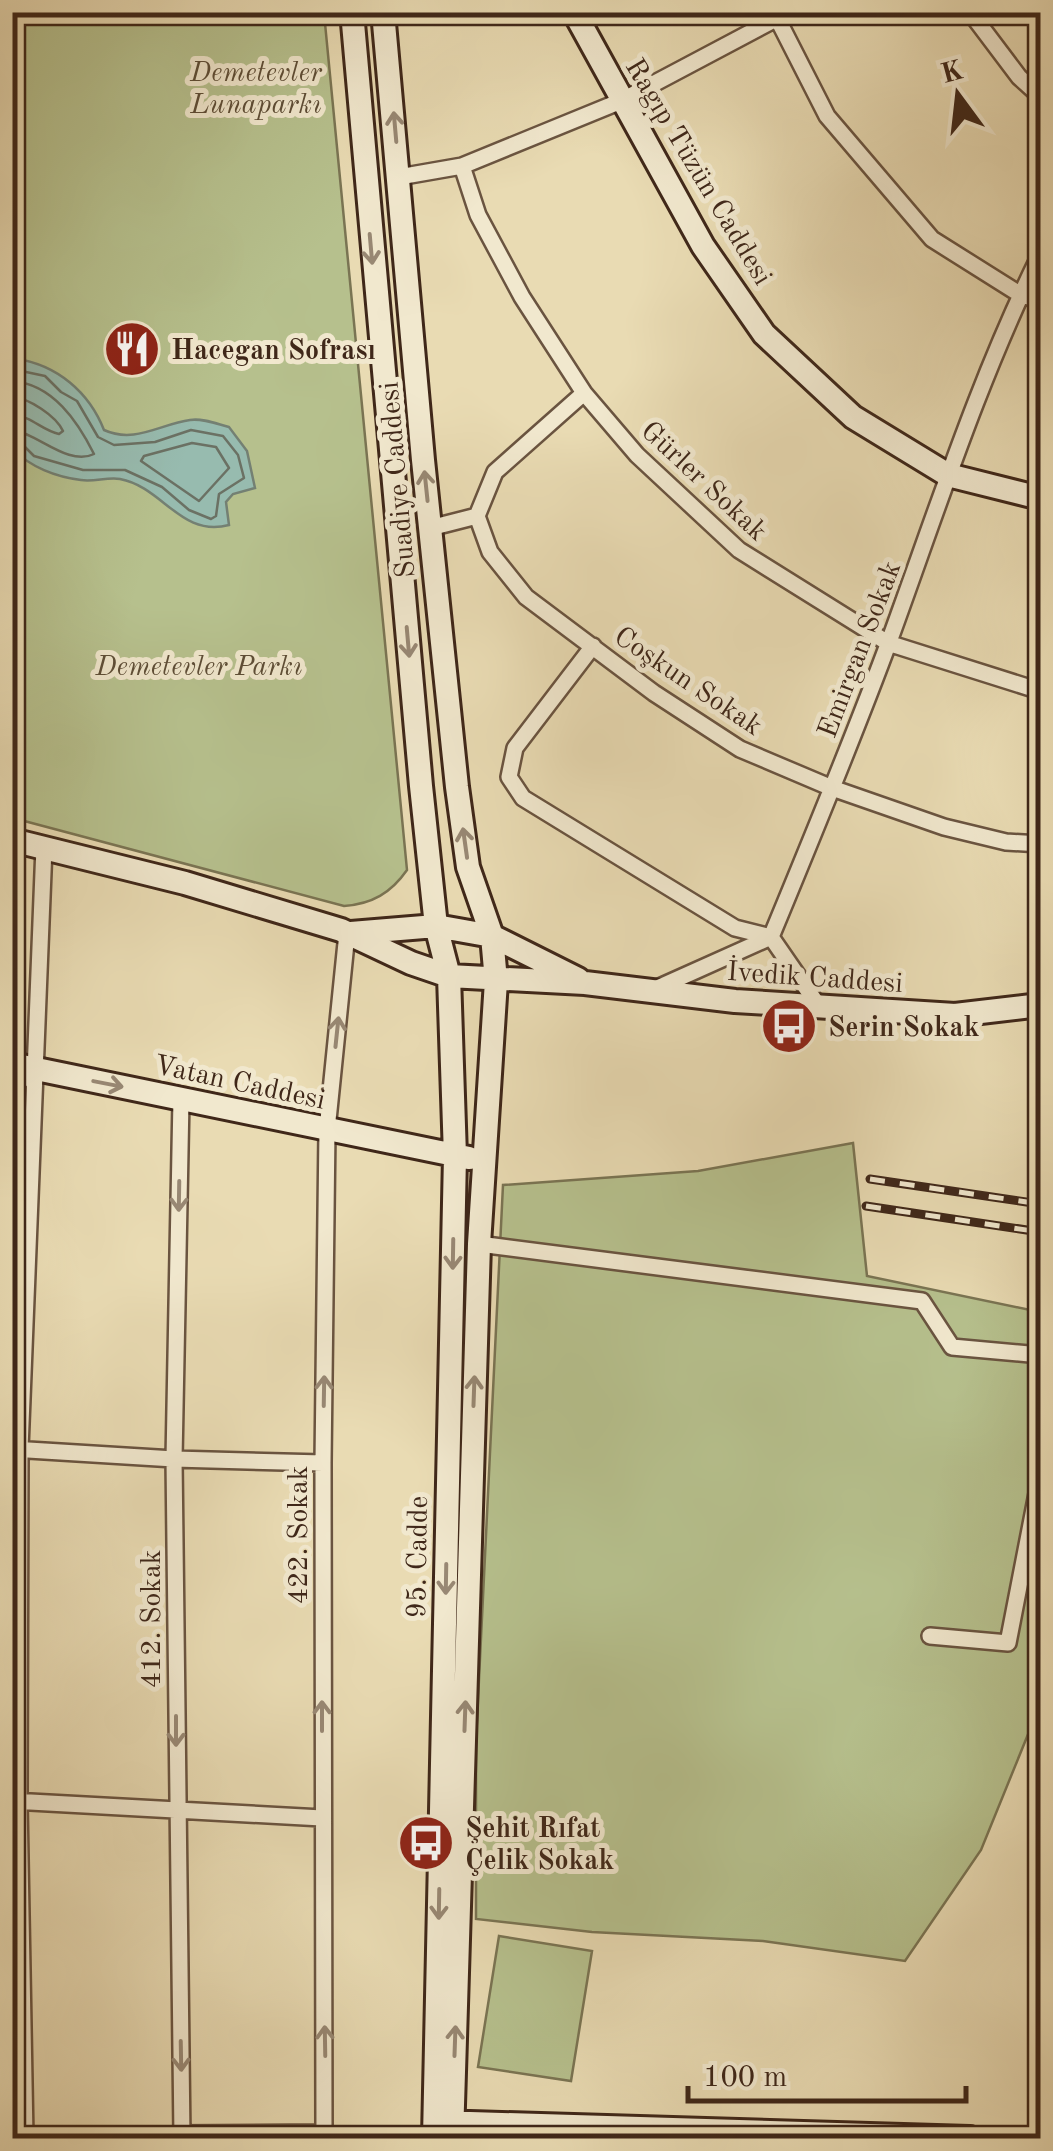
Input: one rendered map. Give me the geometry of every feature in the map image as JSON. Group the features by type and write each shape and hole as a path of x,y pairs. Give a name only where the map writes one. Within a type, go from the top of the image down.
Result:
{"main road":[{"name":"Suadiye Caddesi","path":"352,12 436,926"},
{"name":"Suadiye Caddesi","path":"383,12 430,528 468,867 492,936"},
{"name":"Ragıp Tüzün Caddesi","path":"574,12 702,246 764,334 853,417 948,475 1040,498"},
{"name":"İvedik Caddesi","path":"12,840 185,883 348,933 449,976 585,983 687,997 956,1015 1040,1005"},
{"name":"İvedik Caddesi","path":"348,933 436,926 492,936 585,983"},
{"path":"436,926 449,976"},
{"path":"492,936 496,981"},
{"name":"95. Cadde","path":"443,2130 455,1156 449,976"},
{"name":"95. Cadde","path":"443,2130 479,1244 496,981"},
{"name":"Vatan Caddesi","path":"23,1066 484,1160"},
{"path":"443,2130 970,2138"}],"street":[{"path":"970,12 1018,77 1040,96"},
{"path":"399,177 462,166 621,101 780,15 827,116 932,239 1020,295 1040,300"},
{"name":"Gürler Sokak","path":"462,166 478,215 522,297 584,393 637,455 739,550 888,643 1040,691"},
{"name":"Emirgan Sokak","path":"771,937 888,643 948,475 1020,295 1040,255"},
{"path":"430,528 478,516 494,472 584,393"},
{"name":"Coşkun Sokak","path":"478,516 490,552 526,597 654,694 740,749 832,788 944,828 1006,842 1040,844"},
{"path":"593,646 515,748 509,776 524,798 735,928 771,937 820,1008"},
{"path":"44,848 23,1066 16,1449 21,2136 325,2136"},
{"name":"422. Sokak","path":"325,2136 322,1463 328,1130 348,933"},
{"path":"650,990 771,937"},
{"path":"12,1090 23,1066"},
{"name":"412. Sokak","path":"180,1099 174,1459 182,2136"},
{"path":"479,1244 922,1301 952,1347 1040,1354"},
{"path":"16,1449 322,1463"},
{"path":"930,1636 1008,1643 1040,1478"},
{"path":"16,1801 322,1818"}],"green space":[{"name":"Demetevler Parkı","path":"13,13 324,13 407,870 372,900 344,906 13,818"},
{"path":"853,1143 867,1276 1040,1312 1040,1729 1031,1727 981,1850 905,1961 763,1941 592,1932 476,1919 476,1741 503,1185 698,1171"},
{"path":"499,1936 592,1951 571,2081 478,2067"}],"water":[{"path":"17,359 45,367 70,382 90,404 104,430 115,434 137,434 195,420 229,427 247,451 255,488 233,494 226,502 229,525 212,527 185,518 135,484 120,479 72,479 35,466 13,449 12,362"}],"railway":[{"path":"870,1179 1040,1204"},
{"path":"866,1206 1040,1232"}],"place":[{"name":"Hacegan Sofrası","path":"132,349"},
{"name":"Serin Sokak","path":"789,1026"},
{"name":"Şehit Rıfat Çelik Sokak","path":"426,1843"}],"park label":[{"name":"Demetevler Lunaparkı","path":"256,87"}]}
